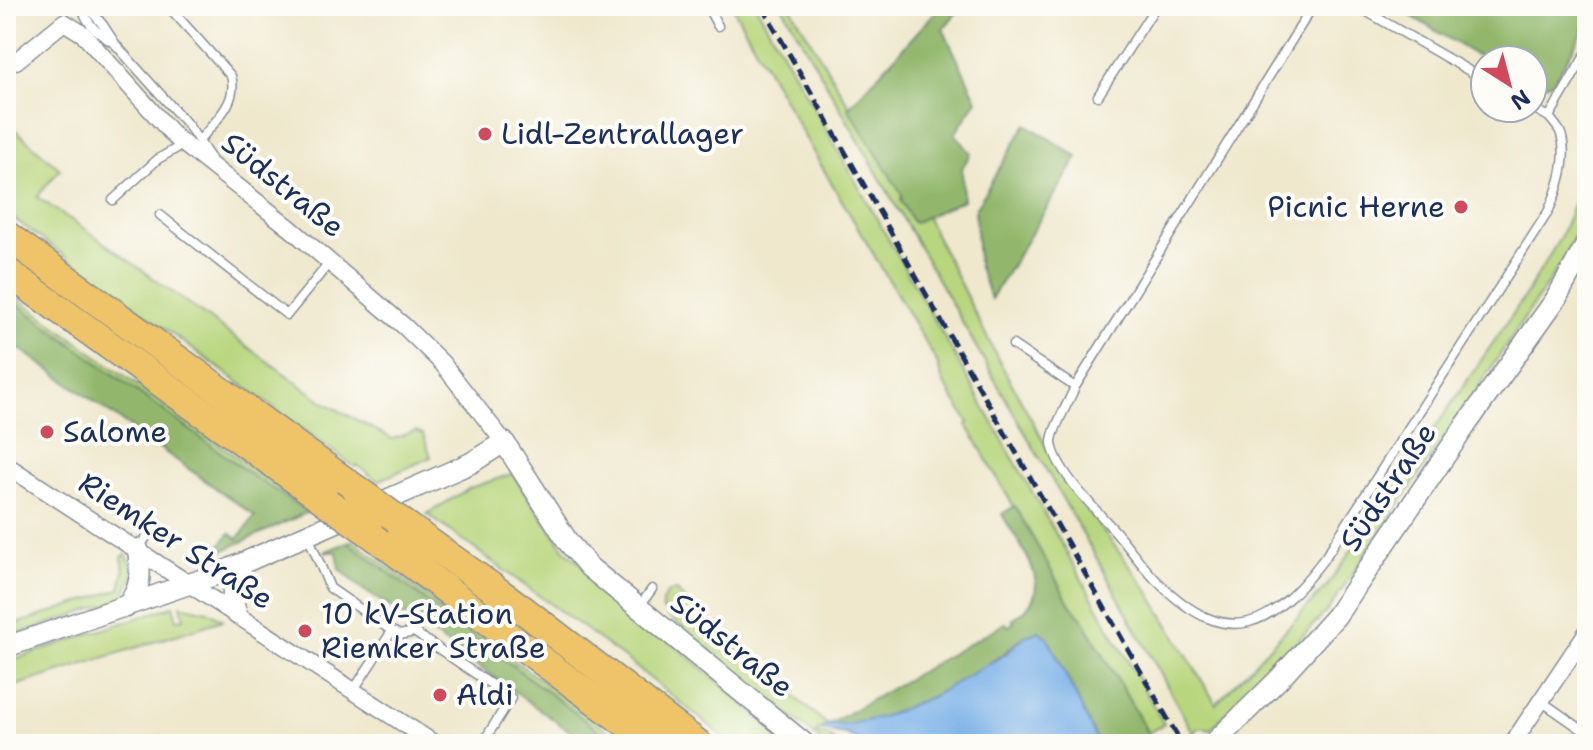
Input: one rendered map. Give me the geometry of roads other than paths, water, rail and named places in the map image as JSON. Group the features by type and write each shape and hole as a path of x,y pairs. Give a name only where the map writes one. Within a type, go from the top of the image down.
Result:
{"highway":[{"path":"6,235 522,609 698,744"},
{"path":"6,271 369,532 654,744"}],"street":[{"name":"Südstraße","path":"16,61 64,22 83,34 220,172 330,262 442,363 504,442 579,555 638,608 805,744"},
{"name":"Südstraße","path":"1213,744 1278,680 1336,616 1466,425 1556,299 1582,268 1587,243"},
{"path":"6,647 190,585 244,563 471,463 504,442"},
{"name":"Riemker Straße","path":"6,465 435,744"},
{"path":"126,607 136,595 141,582 138,549"},
{"path":"237,614 232,603 233,583 244,563"},
{"path":"1520,741 1541,701 1587,632"}],"lane":[{"path":"113,200 158,159 191,142 223,112 232,96 234,86 231,76 168,6"},
{"path":"707,6 718,26"},
{"path":"1098,96 1156,6"},
{"path":"1313,6 1075,387 1051,440 1055,456 1082,495 1158,582 1197,614 1223,625 1245,625 1265,615 1285,602 1307,581 1548,212 1558,188 1563,163 1561,133 1549,117 1587,52"},
{"path":"1357,6 1469,71"},
{"path":"79,8 97,33 116,45 188,125 191,142"},
{"path":"160,215 287,315 330,262"},
{"path":"1013,345 1075,387"},
{"path":"138,549 152,529"},
{"path":"307,535 330,588 392,631 400,635 414,632 511,698 482,744"},
{"path":"638,608 652,589"},
{"path":"353,691 392,631"},
{"path":"1541,701 1587,733"}],"water":[{"path":"1039,631 1048,638 1099,744 1058,745 1030,740 1016,744 866,744 846,734 820,730 828,725 882,717 931,697 1007,653 1023,637"}],"railway":[{"path":"762,6 1182,744"}],"place":[{"name":"Lidl-Zentrallager","path":"485,134"},
{"name":"Picnic Herne","path":"1461,207"},
{"name":"Salome","path":"47,432"},
{"name":"10 kV-Station Riemker Straße","path":"305,631"},
{"name":"Aldi","path":"440,695"}]}
